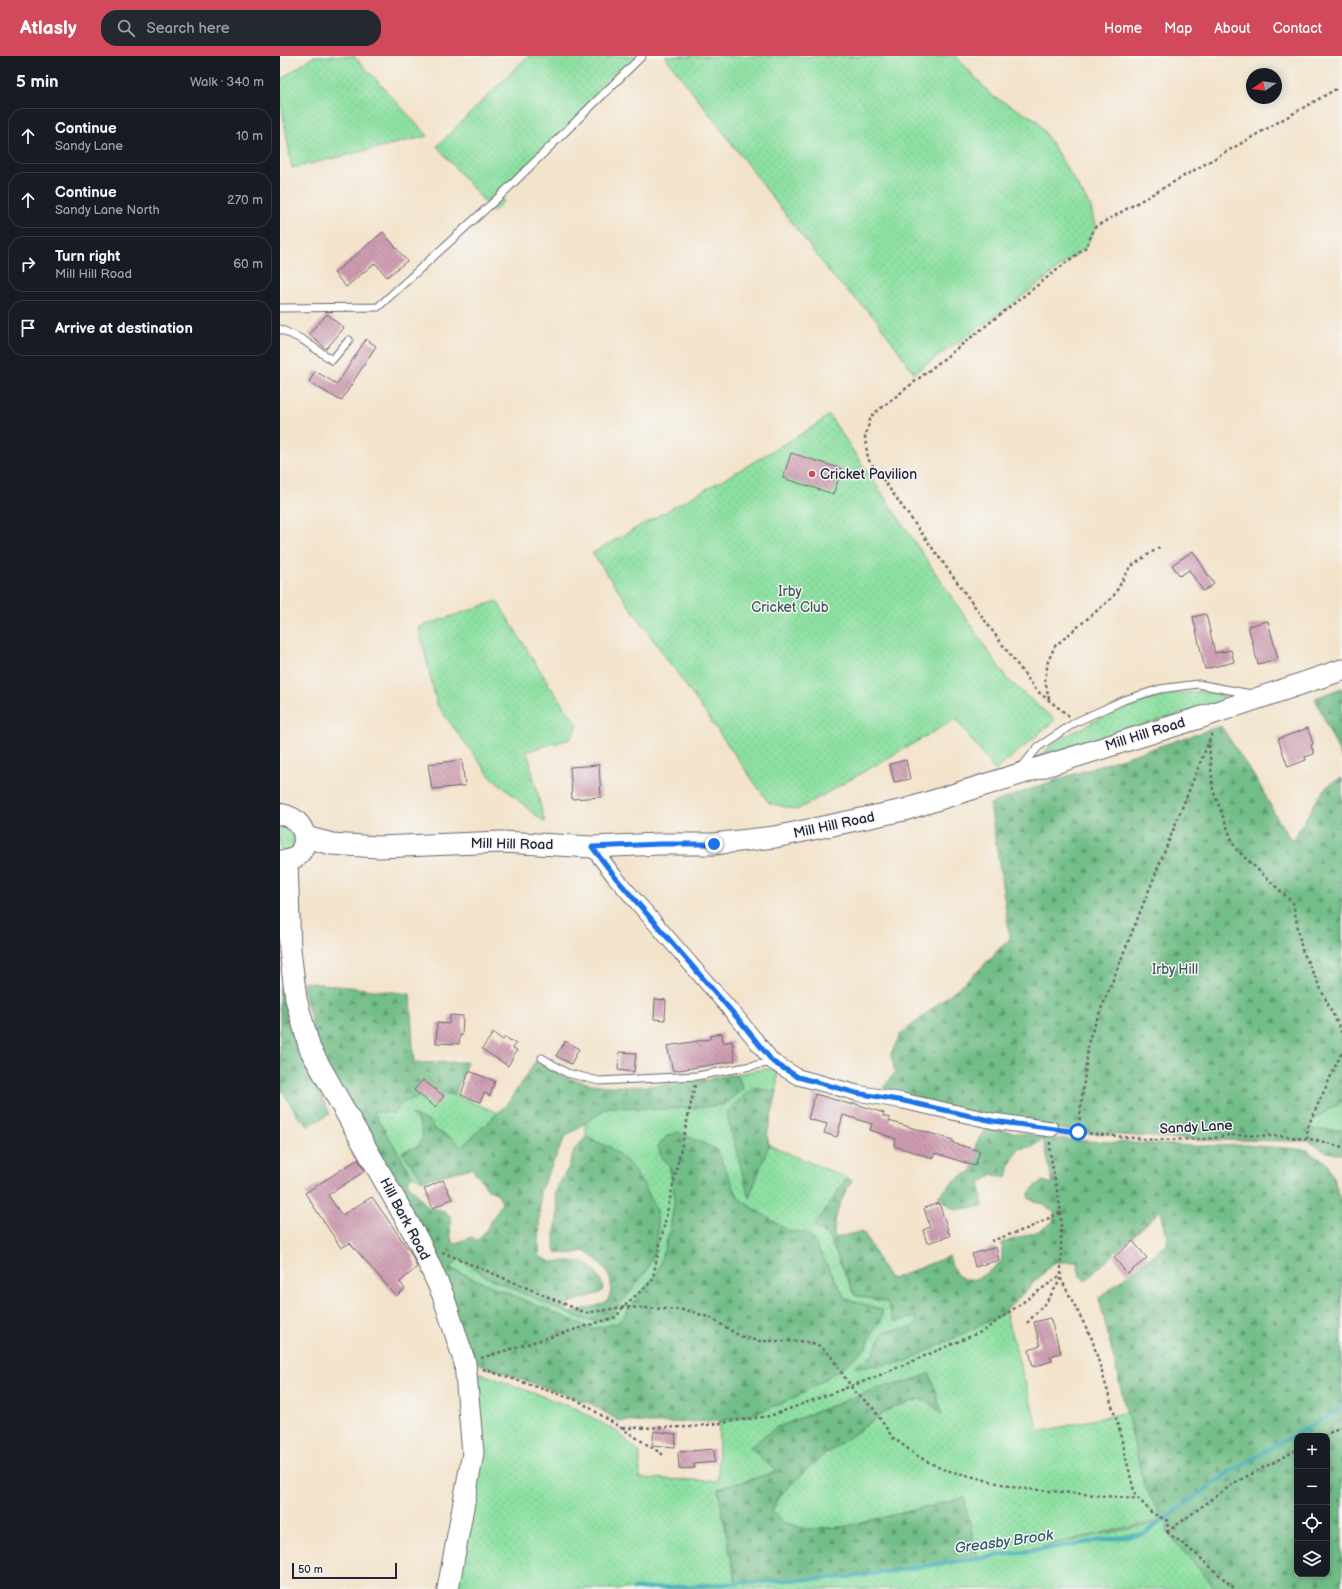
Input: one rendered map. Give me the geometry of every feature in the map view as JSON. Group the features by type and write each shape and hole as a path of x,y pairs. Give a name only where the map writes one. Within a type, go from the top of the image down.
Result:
{"street":[{"name":"Mill Hill Road","path":"305,837 332,844 378,847 502,842 592,847 660,844 714,844 775,837 904,810 1013,777 1342,670"},
{"path":"280,814 294,818 305,833 301,851 294,858 283,861"},
{"path":"592,847 615,877 740,1021 773,1062 798,1077 856,1093 904,1101 993,1121 1051,1129"},
{"name":"Hill Bark Road","path":"283,861 290,950 296,999 310,1049 419,1242 443,1295 465,1363 473,1453 448,1589"}],"lane":[{"path":"280,308 378,307 500,196 642,56"},
{"path":"280,329 303,340 332,360 349,340"},
{"path":"1013,777 1038,747 1076,722 1124,700 1160,689 1198,684 1264,696"},
{"path":"542,1058 567,1073 599,1081 697,1076 773,1062"}],"path":[{"path":"1076,722 1037,691 868,458 865,438 871,416 1086,247 1095,227 1336,89"},
{"path":"1049,700 1045,680 1048,661 1055,646 1113,597 1130,567 1161,546"},
{"path":"1078,1132 1089,1039 1222,710"},
{"path":"1209,743 1213,790 1235,848 1293,903 1302,950 1342,1033"},
{"path":"1307,1139 1308,1126 1342,1052"},
{"path":"465,1363 616,1317 623,1307 652,1281 697,1076"},
{"path":"1051,1129 1050,1153 1061,1212 1061,1277 1092,1339 1119,1428 1135,1495 1152,1513 1168,1522 1167,1532"},
{"name":"Sandy Lane","path":"1051,1129 1154,1140 1206,1139 1231,1134 1282,1136 1316,1140 1342,1147"},
{"path":"991,1242 1029,1228 1061,1212"},
{"path":"419,1242 586,1313 623,1307 686,1310 711,1318 740,1336 757,1342 800,1341 817,1344 830,1355 854,1391 873,1408 892,1437 919,1457 942,1469 1017,1488 1139,1500"},
{"path":"1026,1323 1047,1301 1061,1277"},
{"path":"622,1428 692,1427 770,1416 850,1385 873,1378 983,1331 1061,1277"},
{"path":"465,1363 579,1401 665,1456"},
{"path":"1329,1433 1342,1426"},
{"path":"1167,1532 1234,1483 1294,1452"},
{"path":"1167,1532 1196,1554 1235,1589"}],"green space":[{"path":"314,56 354,56 428,136 292,168 280,96 280,80"},
{"path":"528,56 642,56 500,196 504,201 493,212 437,146"},
{"path":"665,56 956,56 992,96 1037,120 1091,207 1095,227 1086,247 1006,309 914,373 876,319 833,277"},
{"name":"Irby Cricket Club","path":"829,415 1007,679 1055,720 995,771 956,719 797,810 769,803 592,553 740,470 816,425"},
{"path":"497,601 546,680 578,725 570,739 527,751 545,823 489,775 437,705 419,627"},
{"path":"1342,688 1342,759 1315,698"},
{"path":"1204,691 1222,693 1224,700 1037,759 1060,739 1111,713 1155,698 1187,692"},
{"name":"Irby Hill","path":"1221,726 1259,784 1278,820 1292,841 1313,805 1323,792 1331,783 1342,778 1342,1101 1308,1123 1314,1130 1342,1130 1342,1154 1324,1151 1309,1141 1207,1140 1086,1133 1030,1124 918,1101 883,1088 895,1073 891,1054 900,1035 977,972 1010,938 990,804 1050,782"},
{"path":"280,825 289,826 295,835 293,847 284,853 280,852"},
{"path":"303,982 410,994 414,1063 467,1062 455,1095 426,1093 401,1104 395,1113 373,1111 412,1176 407,1182 428,1207 444,1211 451,1217 450,1234 453,1244 472,1237 477,1241 485,1232 502,1203 498,1194 488,1189 472,1168 423,1180 402,1152 419,1146 422,1136 418,1121 411,1114 430,1122 435,1130 453,1139 462,1147 508,1103 537,1059 563,1076 582,1082 626,1087 673,1084 737,1074 743,1089 725,1104 704,1107 661,1109 608,1107 565,1137 540,1191 539,1256 551,1262 584,1262 595,1271 604,1287 600,1293 566,1304 568,1313 487,1277 458,1258 451,1269 592,1329 618,1323 657,1273 670,1230 675,1197 669,1165 661,1156 658,1146 667,1136 678,1132 716,1149 739,1199 790,1232 804,1232 812,1238 846,1299 882,1310 882,1319 872,1334 866,1348 843,1367 813,1387 787,1401 749,1416 719,1421 651,1423 619,1421 591,1404 479,1364 471,1357 321,1059"},
{"path":"280,986 296,1045 330,1114 308,1126 298,1117 280,1087"},
{"path":"764,1069 777,1070 777,1091 767,1135 769,1145 847,1178 815,1227 829,1237 854,1295 887,1302 916,1316 917,1322 913,1327 886,1331 879,1340 873,1355 856,1367 1001,1315 1005,1311 1039,1432 1127,1412 1144,1485 1163,1520 1023,1550 1168,1521 1167,1532 1216,1589 654,1589 653,1587 633,1589 450,1589 478,1455 480,1373 579,1410 618,1432 640,1453 640,1478 718,1481 719,1421 749,1416 787,1401 813,1387 843,1367 866,1348 882,1310 846,1299 812,1238 804,1232 790,1232 739,1199 716,1149 661,1156 669,1165 675,1197 670,1230 657,1273 618,1323 593,1329 451,1269 458,1257 487,1277 568,1313 596,1321 654,1254 658,1232 657,1211 611,1148 586,1137 586,1122 608,1107 661,1109 704,1107 743,1089 737,1074","holes":["930,1373 942,1415 931,1403 920,1399 891,1408 821,1457 778,1497 772,1511 782,1522 807,1529 843,1527 964,1498 948,1562 929,1566 736,1583 718,1489 776,1472 775,1428 877,1388 909,1382"]},
{"path":"752,1088 777,1091 767,1135 769,1145 749,1198 726,1113"},
{"path":"426,1093 455,1095 498,1113 461,1147 453,1139 435,1130 430,1122 412,1115 421,1124 423,1136 419,1146 402,1152 423,1180 412,1176 373,1111 395,1113 401,1104"},
{"path":"1342,1101 1342,1130 1314,1130 1308,1123"},
{"path":"987,1128 1043,1137 1087,1141 1196,1146 1246,1145 1308,1150 1313,1155 1327,1162 1342,1202 1342,1589 1216,1589 1167,1532 1168,1522 1163,1520 1144,1485 1099,1298 1168,1243 1161,1210 1085,1281 1080,1276 1077,1262 1055,1262 1001,1315 907,1361 894,1364 855,1367 873,1355 879,1340 886,1331 913,1327 917,1322 916,1317 894,1322 887,1302 855,1295 829,1237 814,1227 847,1178 852,1181 838,1208 834,1238 863,1231 886,1274 892,1279 949,1256 956,1273 962,1278 968,1280 980,1277 1002,1260 1002,1243 1039,1231 1053,1222 1054,1212 1042,1204 1029,1199 1029,1193 1035,1186 1043,1181 1053,1184 1043,1138 1035,1146 1018,1149 1010,1164 1007,1178 992,1174 980,1184 983,1206 954,1210 938,1196 958,1178 972,1171 976,1144"},
{"path":"586,1137 611,1148 627,1161 645,1187 657,1211 658,1232 654,1254 646,1272 608,1319 596,1321 582,1319 568,1313 591,1308 606,1302 610,1296 611,1290 610,1278 604,1267 599,1262 584,1251 570,1254 556,1252 554,1240 558,1211 554,1192 569,1167 574,1150"},
{"path":"930,1373 942,1415 931,1403 920,1399 891,1408 821,1457 778,1497 772,1511 782,1522 807,1529 843,1527 964,1498 978,1558 851,1577 736,1583 718,1489 776,1472 750,1447 775,1428 877,1388 909,1382"}],"building":[{"path":"383,232 407,261 387,277 375,263 346,287 334,273"},
{"path":"327,314 344,328 326,349 309,334"},
{"path":"366,339 376,346 341,401 309,382 315,371 337,384"},
{"name":"Cricket Pavilion","path":"791,453 842,469 833,494 783,478"},
{"path":"1193,551 1214,584 1203,591 1189,570 1180,576 1172,565"},
{"path":"1206,614 1215,653 1231,650 1234,662 1205,669 1193,617"},
{"path":"1268,621 1278,659 1258,664 1248,626"},
{"path":"1308,728 1313,744 1311,745 1314,754 1305,757 1306,760 1288,767 1278,739"},
{"path":"462,760 465,786 432,789 428,764"},
{"path":"906,760 910,779 894,782 890,764"},
{"path":"599,765 601,797 572,799 570,767"},
{"path":"655,999 666,1000 665,1020 654,1019"},
{"path":"450,1015 463,1016 462,1036 460,1035 459,1044 436,1043 437,1023 449,1024"},
{"path":"493,1033 503,1040 505,1037 516,1044 513,1048 517,1050 508,1066 482,1049"},
{"path":"722,1033 723,1043 732,1041 735,1061 673,1071 667,1046 710,1039 710,1036"},
{"path":"565,1041 579,1049 571,1064 556,1056"},
{"path":"619,1052 636,1053 634,1072 618,1070"},
{"path":"469,1071 495,1081 490,1096 484,1093 480,1102 461,1095"},
{"path":"423,1080 444,1096 435,1107 414,1090"},
{"path":"815,1094 853,1105 853,1103 884,1113 883,1116 890,1118 889,1121 953,1140 953,1143 980,1151 975,1166 935,1153 933,1158 894,1146 896,1139 870,1130 872,1124 843,1115 837,1137 824,1133 827,1124 808,1119"},
{"path":"358,1159 365,1171 328,1195 342,1215 372,1197 411,1253 417,1267 400,1282 405,1289 396,1296 350,1243 341,1248 305,1193"},
{"path":"443,1180 452,1199 433,1208 424,1189"},
{"path":"939,1203 950,1236 927,1243 923,1230 930,1227 924,1208"},
{"path":"1133,1241 1147,1258 1127,1274 1114,1257"},
{"path":"996,1247 999,1260 975,1267 972,1254"},
{"path":"1050,1318 1061,1353 1050,1356 1052,1361 1033,1367 1029,1350 1040,1346 1034,1322"},
{"path":"654,1431 676,1434 675,1447 652,1445"},
{"path":"714,1449 715,1462 694,1464 695,1468 679,1469 678,1452"}],"waterway":[{"name":"Greasby Brook","path":"633,1589 851,1577 1144,1534 1230,1472 1342,1408"}],"place":[{"name":"Cricket Pavilion","path":"812,474"}],"route":[{"path":"714,844 660,844 592,847 615,877 740,1021 773,1062 798,1077 856,1093 904,1101 993,1121 1078,1132"}]}
